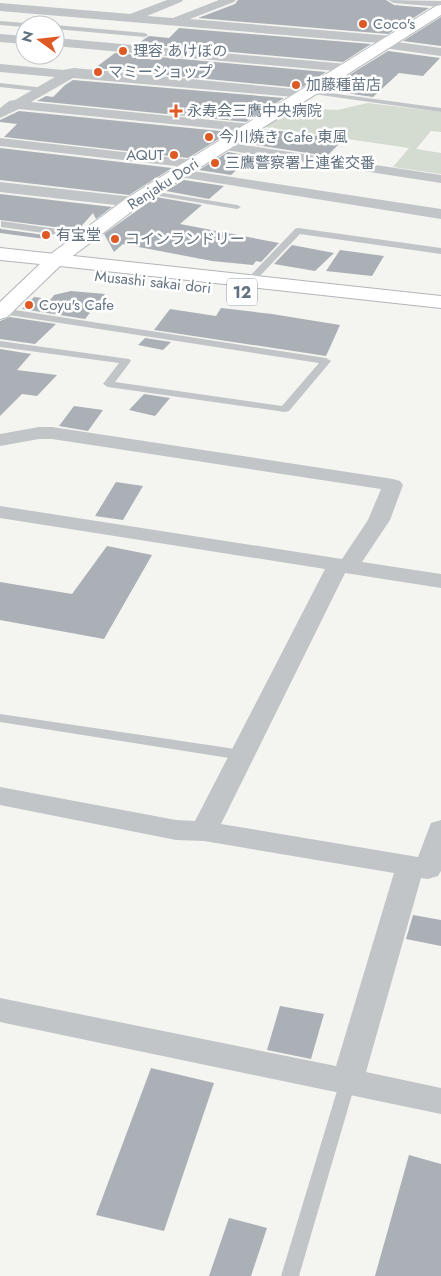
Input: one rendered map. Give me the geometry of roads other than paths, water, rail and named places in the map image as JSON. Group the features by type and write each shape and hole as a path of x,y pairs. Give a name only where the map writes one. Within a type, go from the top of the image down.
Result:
{"main road":[{"name":"Renjaku Dori","path":"1,312 49,265 133,202 438,11"},
{"name":"12","path":"0,254 49,265"},
{"name":"12","path":"0,265 49,265"},
{"name":"Musashi sakai dori","path":"49,265 250,281 441,302"},
{"name":"Musashi sakai dori","path":"49,265 441,314"}],"street":[{"path":"52,11 70,0"},
{"path":"132,18 177,0"},
{"path":"0,114 145,35 230,0"},
{"path":"394,0 438,11"},
{"path":"0,7 388,42 441,52"},
{"path":"2,24 22,9"},
{"path":"0,38 15,39"},
{"path":"65,43 347,68"},
{"path":"0,68 306,93"},
{"path":"0,103 251,128"},
{"path":"0,142 193,164"},
{"path":"224,146 441,179"},
{"path":"179,173 441,214"},
{"path":"0,187 133,202"},
{"path":"0,440 39,433 52,433 393,485 379,520 343,566 242,755 204,831"},
{"path":"0,512 441,581"},
{"path":"0,796 176,830 204,831 428,869 441,830"},
{"path":"348,1082 410,866"},
{"path":"0,1010 441,1101"}],"lane":[{"path":"2,24 15,25"},
{"path":"65,29 145,35"},
{"path":"0,85 45,90"},
{"path":"306,93 441,110"},
{"path":"148,192 237,207"},
{"path":"1,224 86,236"},
{"path":"250,281 298,231 441,250"},
{"path":"0,344 126,361 108,384 285,409 326,360 1,312"},
{"path":"0,718 242,755"},
{"path":"290,1276 348,1082"}],"place":[{"name":"Coco's","path":"363,24"},
{"name":"理容 あけぼの","path":"123,51"},
{"name":"マミーショップ","path":"98,72"},
{"name":"加藤種苗店","path":"296,85"},
{"name":"永寿会三鷹中央病院","path":"176,111"},
{"name":"今川焼き Cafe 東風","path":"209,137"},
{"name":"AQUT","path":"174,155"},
{"name":"三鷹警察署上連雀交番","path":"215,163"},
{"name":"有宝堂","path":"46,235"},
{"name":"コインランドリー","path":"115,239"},
{"name":"Coyu's Cafe","path":"29,305"}]}
